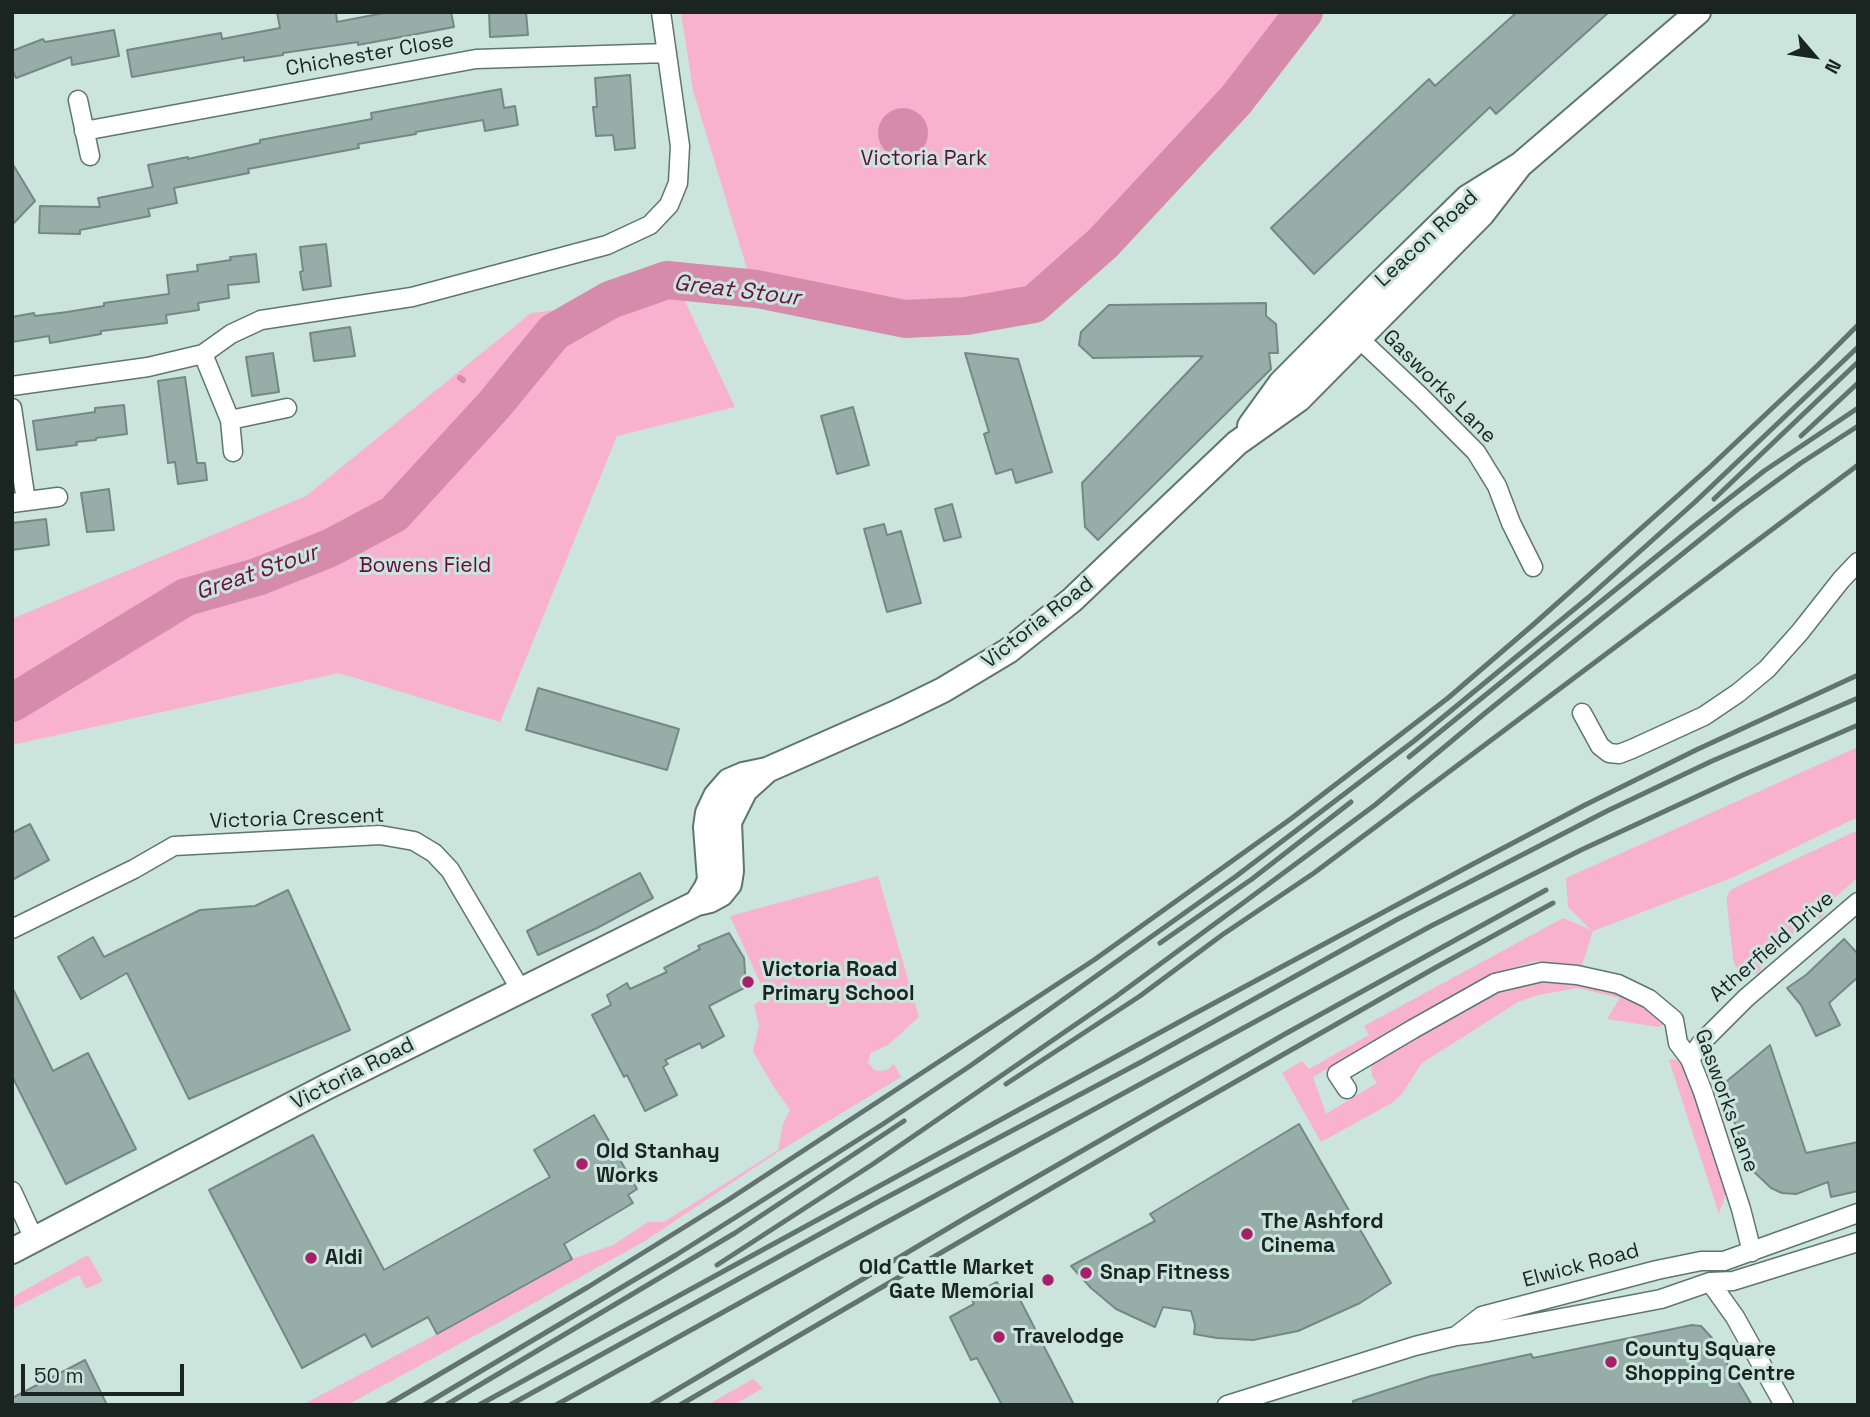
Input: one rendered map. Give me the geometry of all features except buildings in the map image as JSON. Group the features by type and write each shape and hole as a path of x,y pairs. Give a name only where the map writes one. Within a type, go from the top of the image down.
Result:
{"street":[{"path":"12,386 148,367 203,354 231,334 261,320 412,297 607,245 650,225 669,205 678,183 680,146 661,12"},
{"name":"Leacon Road","path":"1350,330 1482,214 1520,165 1698,12"},
{"name":"Chichester Close","path":"84,131 476,59 667,53"},
{"path":"78,100 90,156"},
{"name":"Victoria Road","path":"12,1251 326,1087 697,903 721,894 729,884 729,821 745,790 766,770 943,690 1008,651 1072,600 1237,443 1299,399 1350,330"},
{"name":"Gasworks Lane","path":"1350,330 1476,452 1497,486 1511,523 1533,567"},
{"path":"203,354 230,420 233,452"},
{"path":"12,408 19,502 58,497"},
{"path":"230,420 287,408"},
{"path":"1582,713 1600,746 1609,753 1619,754 1704,716 1767,669 1858,562"},
{"name":"Victoria Crescent","path":"12,929 134,869 174,846 380,835 414,841 435,853 450,870 522,992"},
{"name":"Atherfield Drive","path":"1690,1059 1702,1042 1746,998 1856,909"},
{"name":"Gasworks Lane","path":"1347,1089 1337,1074 1495,983 1542,972 1577,975 1618,984 1649,999 1674,1020 1678,1043 1690,1059 1703,1092 1752,1252"},
{"path":"12,1191 34,1239"},
{"name":"Elwick Road","path":"1456,1336 1482,1316 1657,1270 1700,1261 1724,1261 1858,1214"},
{"name":"Elwick Road","path":"1227,1405 1415,1346 1661,1298 1710,1282 1734,1281 1858,1242"},
{"path":"1724,1261 1710,1282 1735,1317 1784,1405"}],"green space":[{"name":"Victoria Park","path":"681,12 1295,12 1257,60 1162,163 1057,271 1033,292 1012,300 904,308 750,279 693,90"},
{"name":"Bowens Field","path":"682,295 735,407 617,436 500,722 339,673 12,745 12,619 306,496 531,313"},
{"path":"1858,747 1858,817 1734,877 1593,931 1582,965 1536,961 1501,971 1313,1077 1326,1114 1377,1083 1372,1076 1371,1067 1377,1057 1504,987 1550,976 1621,988 1668,1023 1658,1027 1607,1019 1620,998 1578,988 1538,995 1518,1002 1422,1063 1402,1094 1392,1103 1321,1142 1282,1073 1302,1061 1309,1069 1369,1035 1364,1026 1563,918 1591,930 1568,907 1566,878"},
{"path":"1858,830 1858,881 1855,880 1823,908 1825,913 1822,918 1813,917 1760,962 1761,970 1756,974 1739,970 1733,958 1727,904 1730,891"},
{"path":"878,876 919,1017 888,1045 871,1053 868,1062 874,1070 880,1071 887,1070 894,1064 901,1077 781,1150 645,1241 498,1323 347,1405 302,1405 572,1259 613,1245 648,1222 664,1222 778,1150 783,1124 790,1110 753,1051 759,1026 754,1005 766,996 730,916"},
{"path":"1669,1060 1682,1062 1727,1190 1719,1214"},
{"path":"88,1255 103,1281 86,1289 79,1275 12,1309 12,1297"},
{"path":"753,1379 763,1388 734,1405 707,1405"}],"shaded area":[{"path":"903,108 921,115 928,133 921,151 903,158 885,151 878,133 885,115"}],"waterway":[{"name":"Great Stour","path":"12,703 186,597 257,577 330,548 394,514 494,405 554,332 610,300 667,280 757,289 905,319 966,316 1034,304 1103,243 1236,100 1304,12"},
{"path":"486,399 494,405"}],"railway":[{"path":"387,1405 588,1287 728,1200 1094,960 1292,818 1448,698 1534,624 1711,466 1858,325"},
{"path":"424,1405 676,1255 883,1124 970,1066 1235,877 1414,741 1589,597 1695,502 1858,347"},
{"path":"1714,499 1858,362"},
{"path":"1801,436 1858,383"},
{"path":"1409,757 1764,471 1858,408"},
{"path":"717,1265 873,1164 1114,998 1375,805 1738,509 1858,426"},
{"path":"1006,1084 1140,996 1222,935 1314,873 1858,465"},
{"path":"479,1405 1473,864 1696,750 1858,675"},
{"path":"510,1405 876,1203 1143,1061 1396,920 1607,811 1712,761 1858,698"},
{"path":"556,1405 1431,926 1581,850 1858,725"},
{"path":"1160,943 1252,879 1351,802"},
{"path":"651,1405 967,1217 1285,1034 1546,890"},
{"path":"680,1405 1158,1126 1553,903"},
{"path":"446,1405 735,1233 904,1121"}],"place":[{"name":"Victoria Road Primary School","path":"748,982"},
{"name":"Old Stanhay Works","path":"582,1164"},
{"name":"The Ashford Cinema","path":"1247,1234"},
{"name":"Aldi","path":"311,1258"},
{"name":"Snap Fitness","path":"1086,1273"},
{"name":"Old Cattle Market Gate Memorial","path":"1048,1280"},
{"name":"Travelodge","path":"999,1337"},
{"name":"County Square Shopping Centre","path":"1611,1362"}]}
